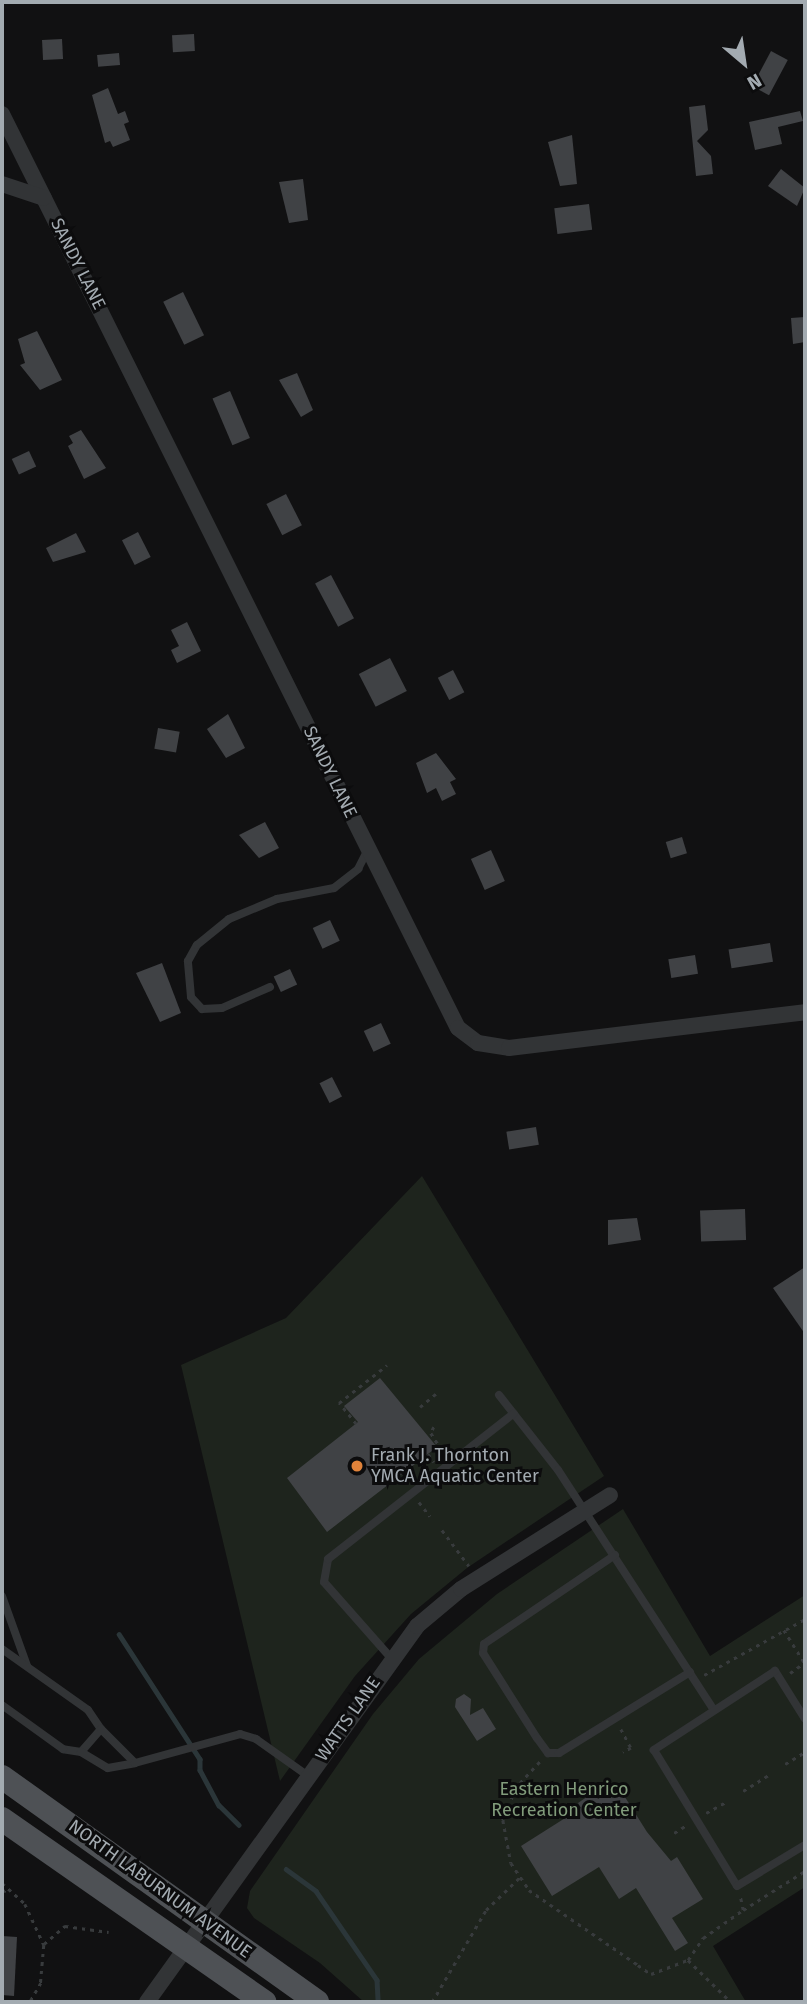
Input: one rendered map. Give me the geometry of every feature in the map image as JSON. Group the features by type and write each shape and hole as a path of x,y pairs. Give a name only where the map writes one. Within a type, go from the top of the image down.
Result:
{"main road":[{"name":"NORTH LABURNUM AVENUE","path":"2,1777 317,2002"},
{"name":"NORTH LABURNUM AVENUE","path":"2,1819 264,2002"}],"street":[{"name":"SANDY LANE","path":"2,114 447,1011 458,1028 478,1043 509,1048 805,1012"},
{"name":"SANDY LANE","path":"2,184 44,198"},
{"name":"WATTS LANE","path":"146,2002 391,1658 461,1589 610,1495"}],"lane":[{"path":"270,987 222,1008 202,1009 191,997 188,961 197,944 229,919 277,899 334,888 359,869 368,849"},
{"path":"499,1395 585,1510 714,1710"},
{"path":"391,1658 324,1582 328,1559 514,1413"},
{"path":"615,1555 484,1644 483,1653 548,1753 569,1748 690,1672"},
{"path":"2,1601 27,1666"},
{"path":"2,1649 88,1710 101,1729 135,1763"},
{"path":"805,1719 775,1671 655,1747 654,1755 737,1886 805,1845"},
{"path":"2,1705 63,1749 81,1752 108,1768 183,1753 205,1742 240,1734 256,1739 308,1776"},
{"path":"81,1752 101,1729"}],"path":[{"path":"356,1424 339,1403 387,1365"},
{"path":"420,1407 439,1391"},
{"path":"435,1427 432,1439 443,1454"},
{"path":"428,1454 434,1462"},
{"path":"418,1500 430,1516"},
{"path":"442,1530 471,1569"},
{"path":"702,1677 805,1619"},
{"path":"780,1679 805,1664 784,1630"},
{"path":"621,1728 631,1748 623,1753"},
{"path":"785,1764 805,1752"},
{"path":"548,1753 516,1788 503,1820 511,1863 529,1890 651,1974 688,1959 703,1938 805,1871"},
{"path":"743,1791 770,1774"},
{"path":"701,1817 728,1801"},
{"path":"674,1833 685,1826"},
{"path":"432,2002 486,1910 520,1877"},
{"path":"2,1883 12,1890 36,1922 44,1945 39,1987 30,2002"},
{"path":"737,1886 743,1910"},
{"path":"2,1891 12,1890"},
{"path":"44,1945 65,1926 109,1932"},
{"path":"688,1959 731,2002"}],"green space":[{"path":"422,1176 604,1476 467,1568 411,1614 355,1676 280,1781 181,1365 286,1318"},
{"name":"Eastern Henrico Recreation Center","path":"623,1509 710,1656 805,1595 805,1887 713,1946 746,2002 364,2002 320,1963 254,1918 247,1908 250,1891 373,1714 419,1659 497,1594"}],"building":[{"path":"194,34 195,51 173,52 172,35"},
{"path":"62,39 63,59 43,60 42,40"},
{"path":"771,51 788,60 769,95 752,86"},
{"path":"119,53 120,65 98,67 97,55"},
{"path":"108,88 118,114 125,111 129,122 124,124 130,140 113,147 110,141 105,143 92,95"},
{"path":"705,105 708,130 697,141 711,156 713,174 696,176 689,107"},
{"path":"800,111 803,121 778,127 782,144 755,150 749,122"},
{"path":"572,135 577,184 560,186 548,142"},
{"path":"781,169 805,188 797,206 768,186"},
{"path":"303,179 308,220 289,223 279,182"},
{"path":"589,204 592,230 557,234 554,208"},
{"path":"183,292 204,335 184,345 163,302"},
{"path":"805,317 805,342 793,344 791,318"},
{"path":"37,331 62,380 40,390 20,365 25,363 18,339"},
{"path":"297,373 313,410 301,417 279,380"},
{"path":"230,391 250,438 232,445 213,398"},
{"path":"81,430 106,468 84,479 68,446 73,443 69,436"},
{"path":"29,451 36,466 19,474 12,459"},
{"path":"286,494 302,525 282,535 266,504"},
{"path":"138,532 151,557 135,565 122,540"},
{"path":"76,533 86,552 53,562 46,548"},
{"path":"331,575 354,618 338,627 315,583"},
{"path":"187,622 201,651 177,663 171,650 179,646 171,630"},
{"path":"390,658 407,691 376,707 359,674"},
{"path":"453,670 464,692 449,700 438,678"},
{"path":"228,714 245,748 226,758 207,729"},
{"path":"158,728 180,732 176,753 154,749"},
{"path":"436,753 456,779 450,782 456,794 442,801 436,788 427,793 416,763"},
{"path":"265,822 279,848 259,858 239,835"},
{"path":"682,837 687,853 671,858 666,842"},
{"path":"491,850 505,881 485,890 471,859"},
{"path":"330,920 340,941 323,949 313,928"},
{"path":"770,943 773,962 731,968 729,950"},
{"path":"695,955 698,974 671,978 668,959"},
{"path":"162,963 181,1013 160,1022 136,973"},
{"path":"290,969 297,984 281,992 274,977"},
{"path":"381,1023 391,1044 374,1052 364,1031"},
{"path":"332,1077 342,1097 330,1103 320,1083"},
{"path":"536,1127 539,1145 509,1149 506,1132"},
{"path":"745,1209 746,1240 701,1242 700,1211"},
{"path":"637,1218 641,1240 608,1245 608,1220"},
{"path":"805,1267 805,1334 773,1288"},
{"name":"Frank J. Thornton YMCA Aquatic Center","path":"380,1378 437,1447 327,1532 287,1478 358,1422 344,1406"},
{"path":"464,1694 471,1699 470,1715 483,1708 496,1729 477,1741 455,1707 456,1699"},
{"path":"618,1786 647,1832 671,1861 677,1857 703,1899 672,1918 688,1943 675,1951 636,1888 619,1899 599,1867 552,1896 521,1846 581,1808 578,1803 594,1792 598,1799"},
{"path":"2,1936 17,1937 14,1996 2,1995"}],"waterway":[{"path":"119,1634 200,1759 200,1770 219,1805 239,1825"},
{"path":"286,1869 316,1891 377,1980 378,2002"}],"place":[{"name":"Frank J. Thornton YMCA Aquatic Center","path":"357,1466"}]}
